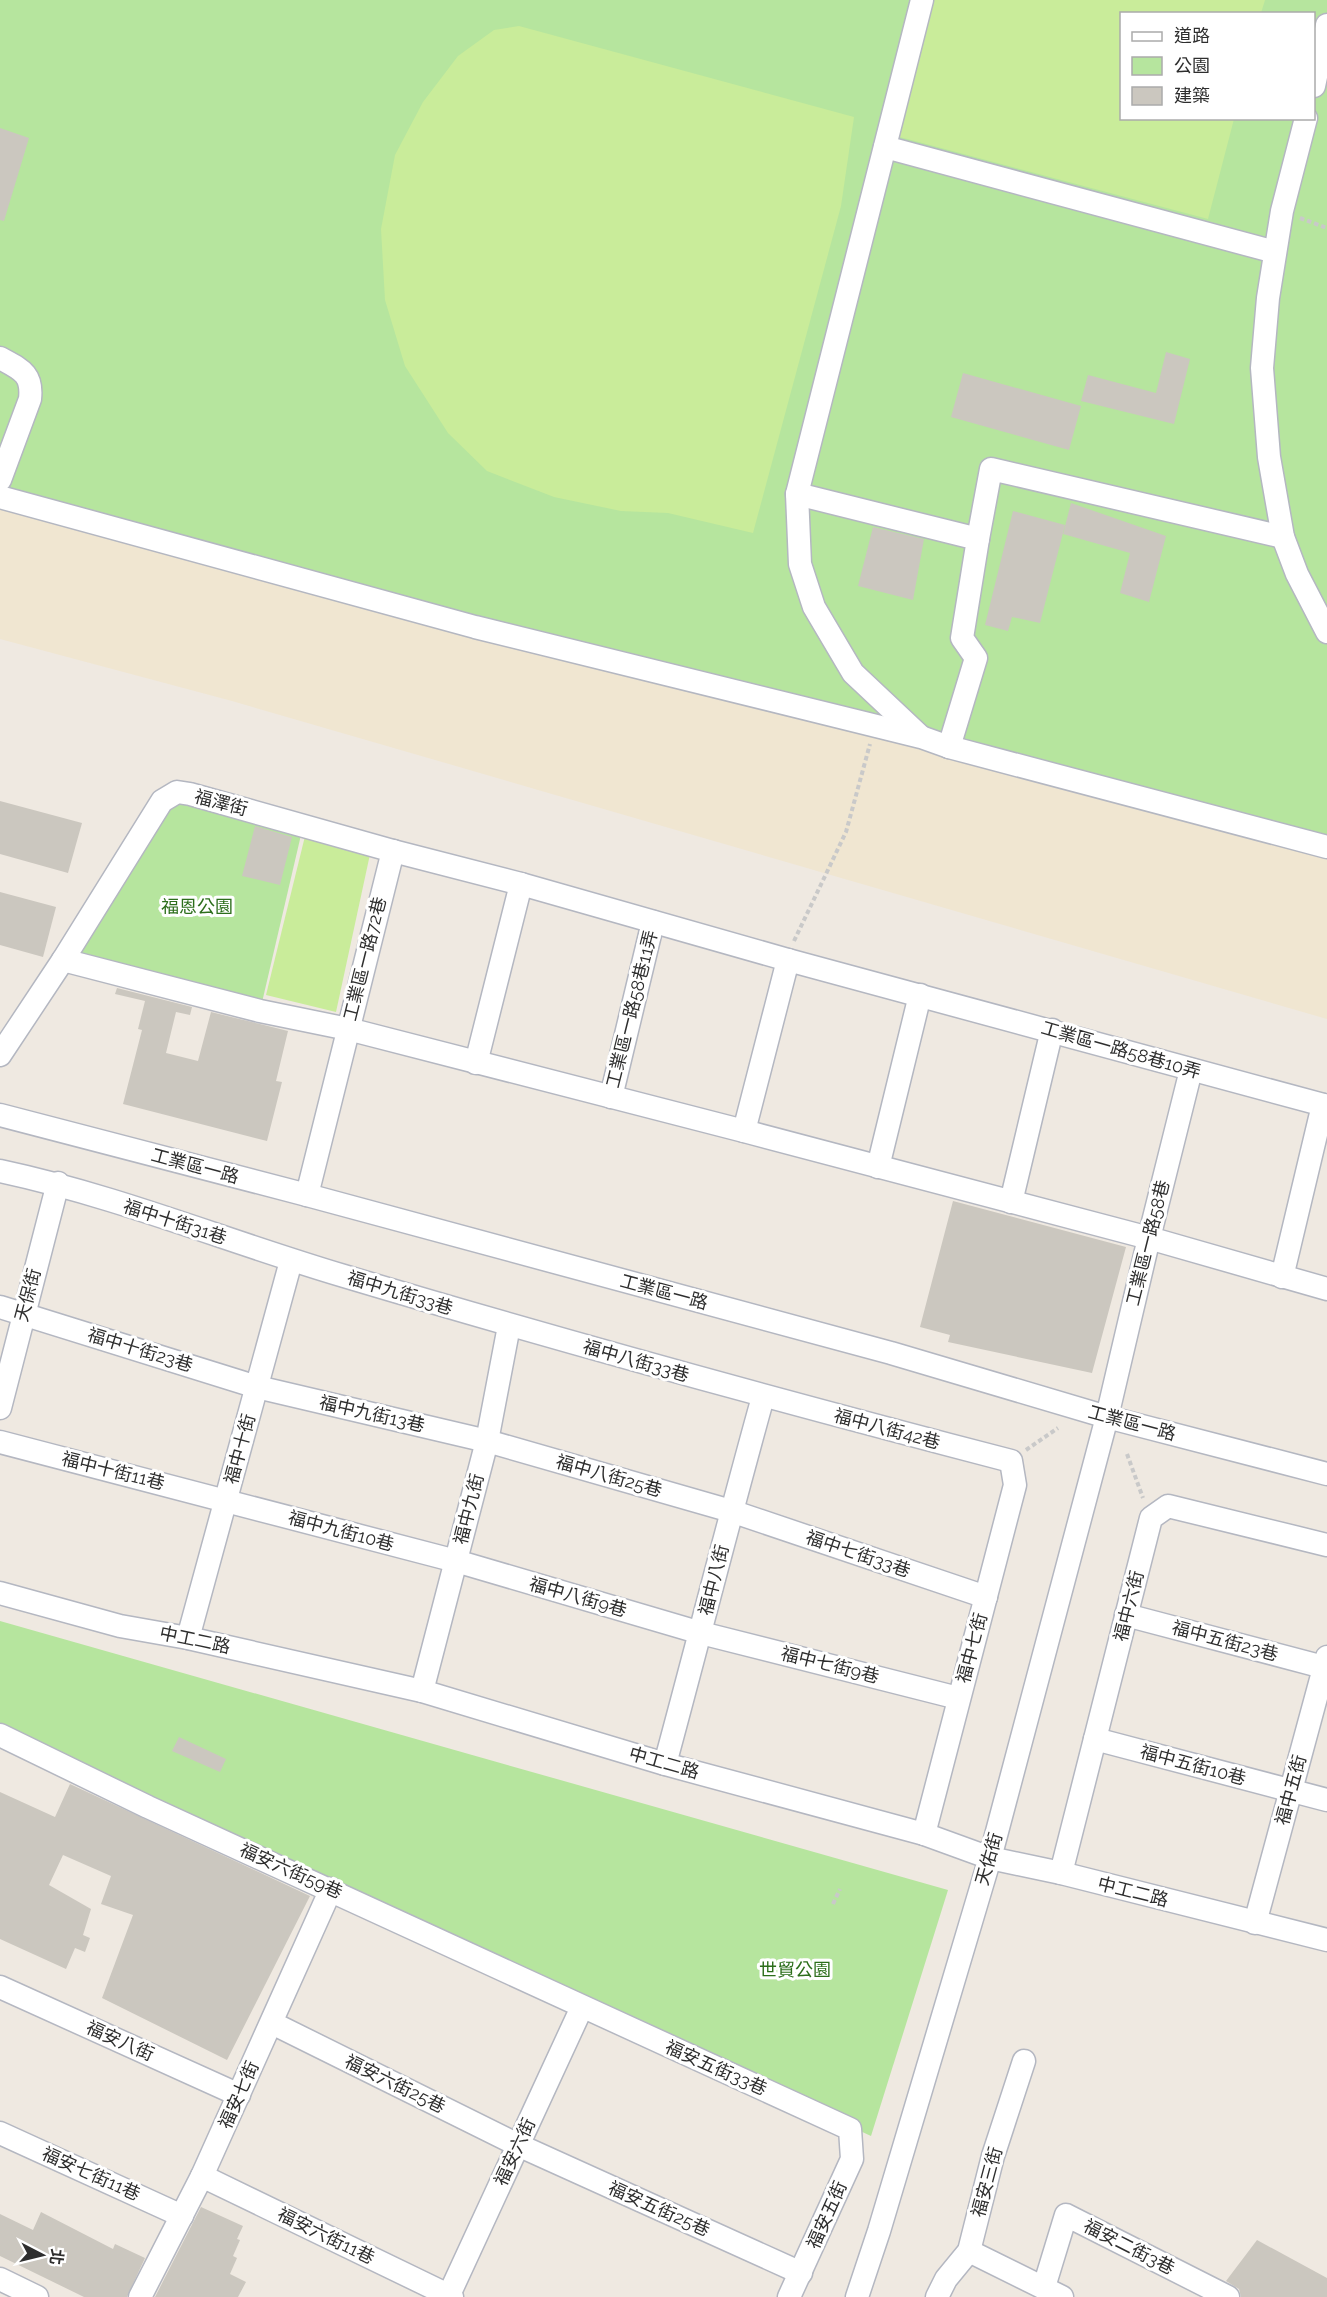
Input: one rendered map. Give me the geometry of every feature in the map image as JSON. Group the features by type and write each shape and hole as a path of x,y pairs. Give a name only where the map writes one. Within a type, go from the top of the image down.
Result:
{"street":[{"path":"921,737 853,673 814,607 800,564 797,494 922,0"},
{"path":"1315,81 1327,25"},
{"path":"1305,120 1281,211 1268,298 1262,368 1269,457 1283,537 1297,574 1327,632"},
{"path":"885,147 1275,252"},
{"path":"0,358 21,370 27,377 31,389 30,399 0,480"},
{"path":"949,747 976,658 962,638 991,469 1283,537"},
{"path":"797,494 978,539"},
{"path":"0,497 476,627 921,737 949,747 1327,847"},
{"name":"福澤街","path":"63,960 162,801 177,792 393,851"},
{"path":"393,851 521,884 476,1063"},
{"name":"工業區一路72巷","path":"307,1195 393,851"},
{"name":"工業區一路58巷11弄","path":"521,884 920,995"},
{"name":"工業區一路58巷11弄","path":"610,1097 653,921"},
{"path":"0,1055 63,960 260,1011 348,1029"},
{"path":"744,1131 788,960"},
{"path":"920,995 878,1167 1149,1238 1327,1289"},
{"name":"工業區一路58巷10弄","path":"920,995 1325,1106 1282,1277"},
{"name":"工業區一路58巷11弄","path":"348,1029 878,1167"},
{"path":"1011,1202 1052,1030"},
{"name":"工業區一路58巷","path":"1107,1417 1191,1070"},
{"name":"工業區一路","path":"0,1115 307,1195 891,1353 1107,1417 1327,1474"},
{"name":"福中十街31巷","path":"0,1171 58,1183 291,1261"},
{"name":"天保街","path":"0,1408 58,1183"},
{"name":"福中九街33巷","path":"291,1261 509,1326"},
{"name":"福中十街","path":"188,1638 291,1261"},
{"name":"福中十街23巷","path":"0,1307 257,1387"},
{"name":"福中八街33巷","path":"509,1326 763,1397"},
{"name":"福中九街","path":"422,1691 487,1441 509,1326"},
{"name":"福中九街13巷","path":"257,1387 487,1441"},
{"name":"福中八街42巷","path":"763,1397 1011,1461"},
{"name":"福中八街","path":"665,1764 763,1397"},
{"name":"天佑街","path":"857,2297 879,2231 990,1858 1107,1417"},
{"name":"福中八街25巷","path":"487,1441 731,1511"},
{"name":"福中十街11巷","path":"0,1442 226,1500"},
{"name":"福中七街","path":"924,1834 1015,1485 1011,1461"},
{"name":"福中九街10巷","path":"226,1500 456,1561"},
{"name":"福中七街33巷","path":"731,1511 986,1597"},
{"path":"1159,1512 1327,1545"},
{"name":"福中六街","path":"1061,1874 1126,1615 1159,1512"},
{"name":"福中八街9巷","path":"456,1561 701,1633"},
{"name":"中工二路","path":"0,1593 120,1626 188,1638 422,1691 665,1764 924,1834 990,1858 1327,1940"},
{"name":"福中五街23巷","path":"1126,1615 1326,1664"},
{"name":"福中七街9巷","path":"701,1633 958,1698"},
{"name":"福中五街","path":"1255,1923 1326,1664"},
{"name":"福安六街59巷","path":"0,1735 148,1807 331,1889 582,2007"},
{"name":"福中五街10巷","path":"1095,1739 1327,1800"},
{"name":"福安七街","path":"140,2297 202,2176 331,1889"},
{"name":"福安八街","path":"0,1987 239,2095"},
{"name":"福安五街33巷","path":"582,2007 850,2129"},
{"name":"福安六街","path":"450,2296 582,2007"},
{"name":"福安六街25巷","path":"272,2023 518,2145"},
{"name":"福安三街","path":"937,2297 946,2279 969,2251 993,2156 1024,2061"},
{"name":"福安五街","path":"789,2297 852,2160 850,2129"},
{"name":"福安七街11巷","path":"0,2133 182,2216"},
{"name":"福安五街25巷","path":"518,2145 801,2273"},
{"name":"福安六街11巷","path":"202,2176 450,2296"},
{"name":"福安二街3巷","path":"1053,2292 1066,2214 1228,2297"},
{"path":"969,2251 1053,2292"},
{"path":"0,2279 37,2297"}],"path":[{"path":"1281,211 1327,228"},
{"path":"788,960 796,934 846,832 861,770 876,726"},
{"path":"1011,1461 1058,1428"},
{"path":"1126,1454 1159,1512"},
{"path":"833,1904 840,1889"}],"shaded area":[{"path":"0,0 1327,0 1327,1019 232,701 0,639"}],"green space":[{"path":"0,0 1327,0 1327,17 1315,71 1315,12 1120,12 1120,120 1315,120 1315,93 1327,50 1327,846 0,497"},
{"path":"932,0 1265,0 1261,12 1120,12 1120,120 1234,120 1208,219 896,136"},
{"path":"519,26 854,117 841,206 753,533 668,513 621,511 554,497 487,471 448,433 405,366 385,300 381,229 395,155 423,102 458,56 494,30"},
{"name":"福恩公園","path":"177,792 304,822 260,1011 63,960"},
{"path":"307,828 372,845 336,1012 266,995"},
{"name":"世貿公園","path":"0,1621 948,1890 871,2136 523,1975 0,1723"}],"building":[{"path":"0,128 29,138 4,221 0,220"},
{"path":"1166,352 1190,359 1174,424 1081,401 1088,375 1156,393"},
{"path":"963,373 1081,406 1069,450 951,417"},
{"path":"1071,503 1166,536 1149,602 1120,593 1130,553 1063,534"},
{"path":"1013,511 1065,525 1040,623 1012,617 1008,631 985,625"},
{"path":"873,527 924,539 913,600 858,586"},
{"path":"0,801 82,823 68,873 0,854"},
{"path":"255,826 292,837 280,885 242,876"},
{"path":"0,892 56,907 43,957 0,945"},
{"path":"117,988 192,1007 190,1015 176,1012 166,1053 198,1061 211,1012 288,1031 276,1081 282,1082 267,1141 123,1104 142,1030 138,1029 145,1001 115,994"},
{"path":"953,1201 1126,1247 1092,1373 948,1342 950,1335 920,1327"},
{"path":"179,1737 226,1759 220,1772 172,1751"},
{"path":"70,1784 310,1896 227,2060 102,1998 133,1915 101,1904 111,1876 63,1855 49,1885 91,1909 83,1935 90,1938 85,1952 75,1948 66,1969 0,1939 0,1792 55,1817"},
{"path":"201,2207 243,2226 233,2256 237,2258 230,2274 246,2282 238,2297 155,2297"},
{"path":"41,2212 113,2249 115,2244 145,2258 127,2297 84,2297 0,2256 0,2214 33,2230"},
{"path":"1257,2240 1327,2278 1327,2297 1241,2297 1239,2289 1226,2281"}]}
